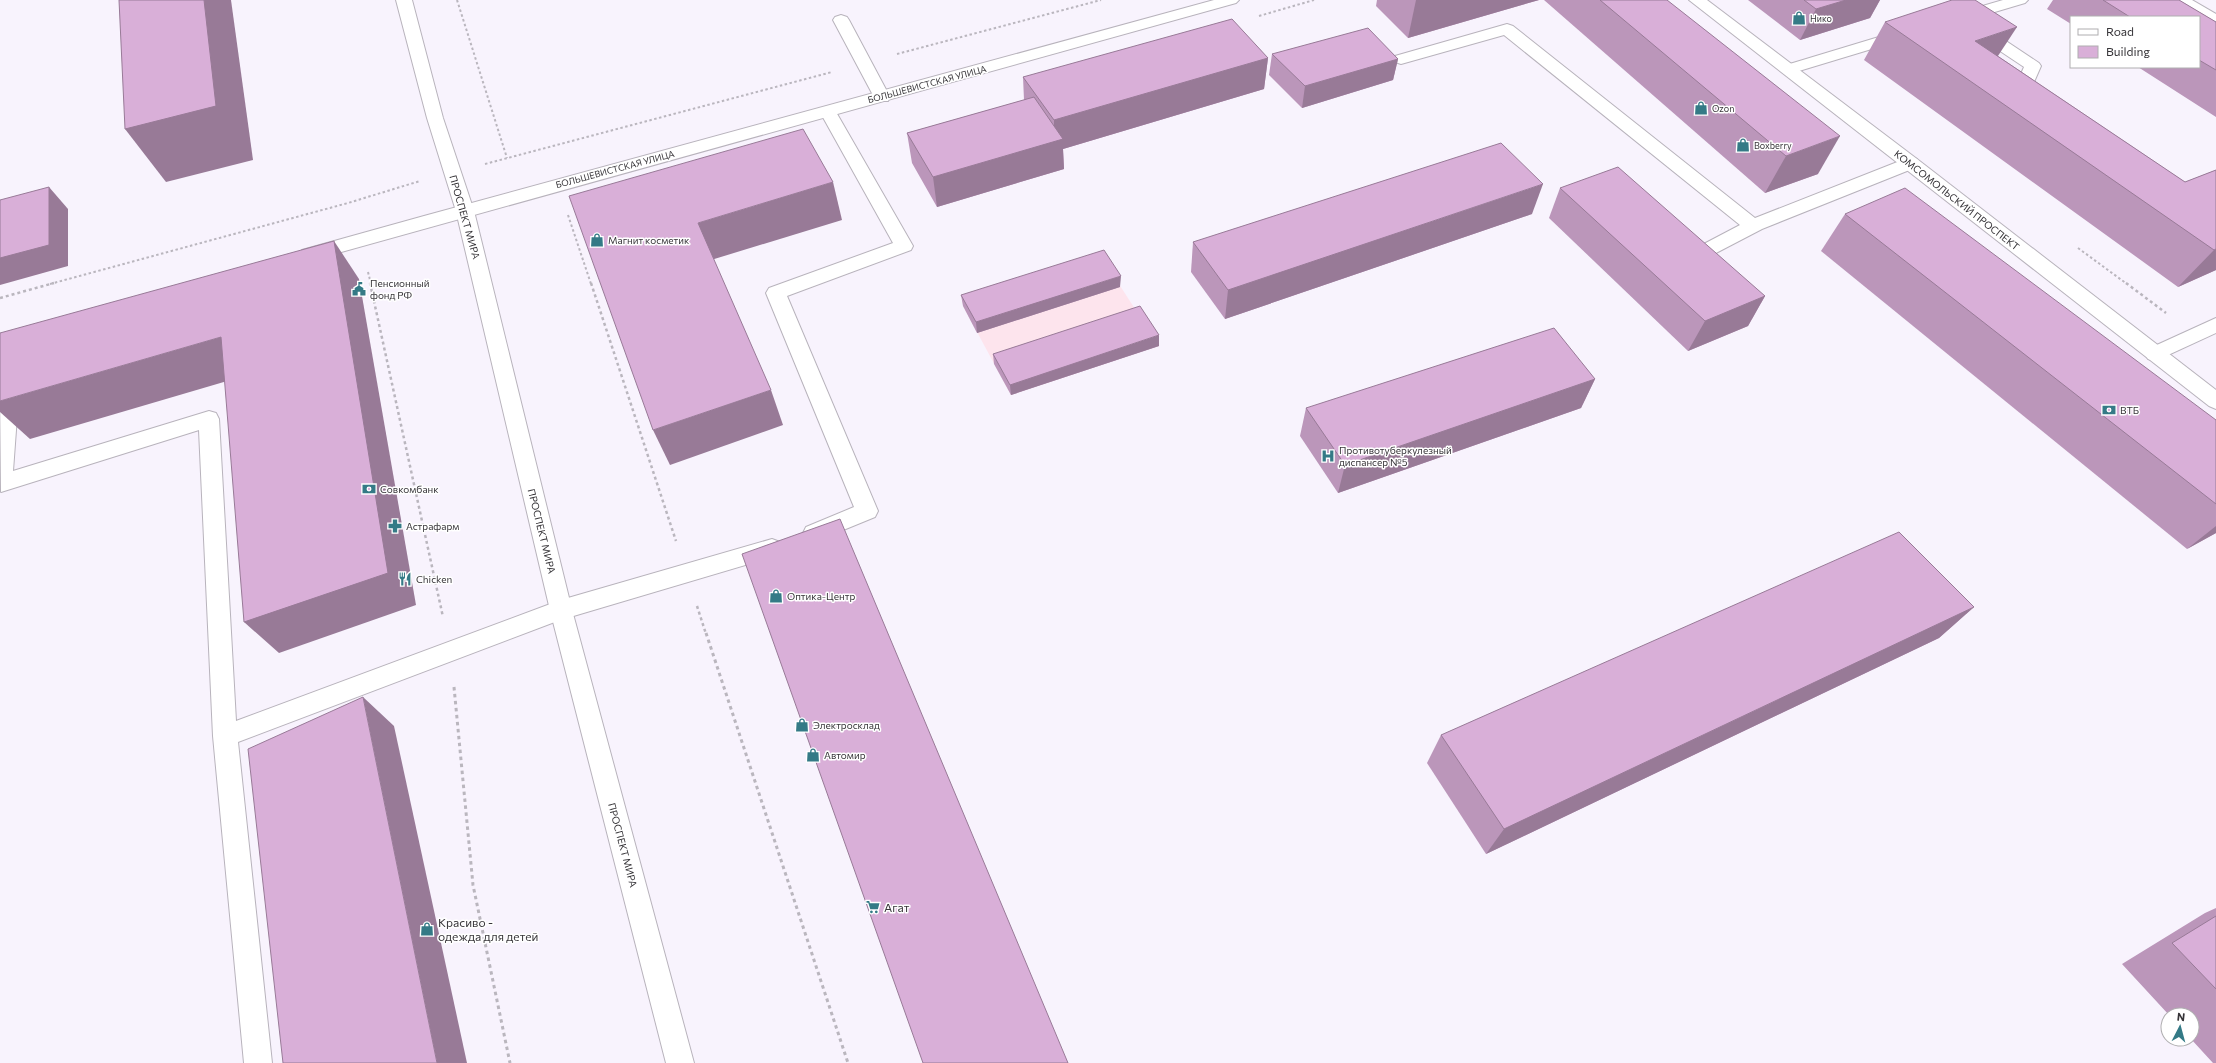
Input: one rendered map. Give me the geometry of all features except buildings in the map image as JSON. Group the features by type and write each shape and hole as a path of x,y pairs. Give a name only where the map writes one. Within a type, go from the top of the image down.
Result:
{"street":[{"name":"ПРОСПЕКТ МИРА","path":"404,0 435,118 465,211 562,611 680,1063"},
{"name":"БОЛЬШЕВИСТСКАЯ УЛИЦА","path":"293,260 465,211 1231,0"},
{"name":"КОМСОМОЛЬСКИЙ ПРОСПЕКТ","path":"1697,0 1911,163 2216,401"},
{"path":"2020,0 1953,20 2033,66 2025,83 2058,105"},
{"path":"2181,0 2216,21"},
{"path":"841,20 882,97"},
{"path":"1401,59 1507,29 1749,223 1756,225"},
{"path":"1789,69 1917,31"},
{"path":"225,736 562,611 792,542 867,511 776,293 904,246 828,112"},
{"path":"1707,250 1756,225 1911,163"},
{"path":"2155,354 2216,325"},
{"path":"11,371 1,483 208,419 225,736 258,1063"}],"path":[{"path":"457,0 507,158"},
{"path":"0,298 453,172 1101,0"},
{"path":"567,212 848,1063"}],"shaded area":[{"path":"1104,261 1159,346 1011,395 963,306"}],"place":[{"name":"Нико","path":"1799,18"},
{"name":"Ozon","path":"1701,108"},
{"name":"Boxberry","path":"1743,145"},
{"name":"Магнит косметик","path":"597,240"},
{"name":"Пенсионный фонд РФ","path":"359,289"},
{"name":"ВТБ","path":"2109,410"},
{"name":"Противотуберкулезный диспансер №5","path":"1328,456"},
{"name":"Совкомбанк","path":"369,489"},
{"name":"Астрафарм","path":"395,526"},
{"name":"Chicken","path":"405,579"},
{"name":"Оптика-Центр","path":"776,596"},
{"name":"Электросклад","path":"802,725"},
{"name":"Автомир","path":"813,755"},
{"name":"Агат","path":"873,907"},
{"name":"Красиво - одежда для детей","path":"427,929"}]}
